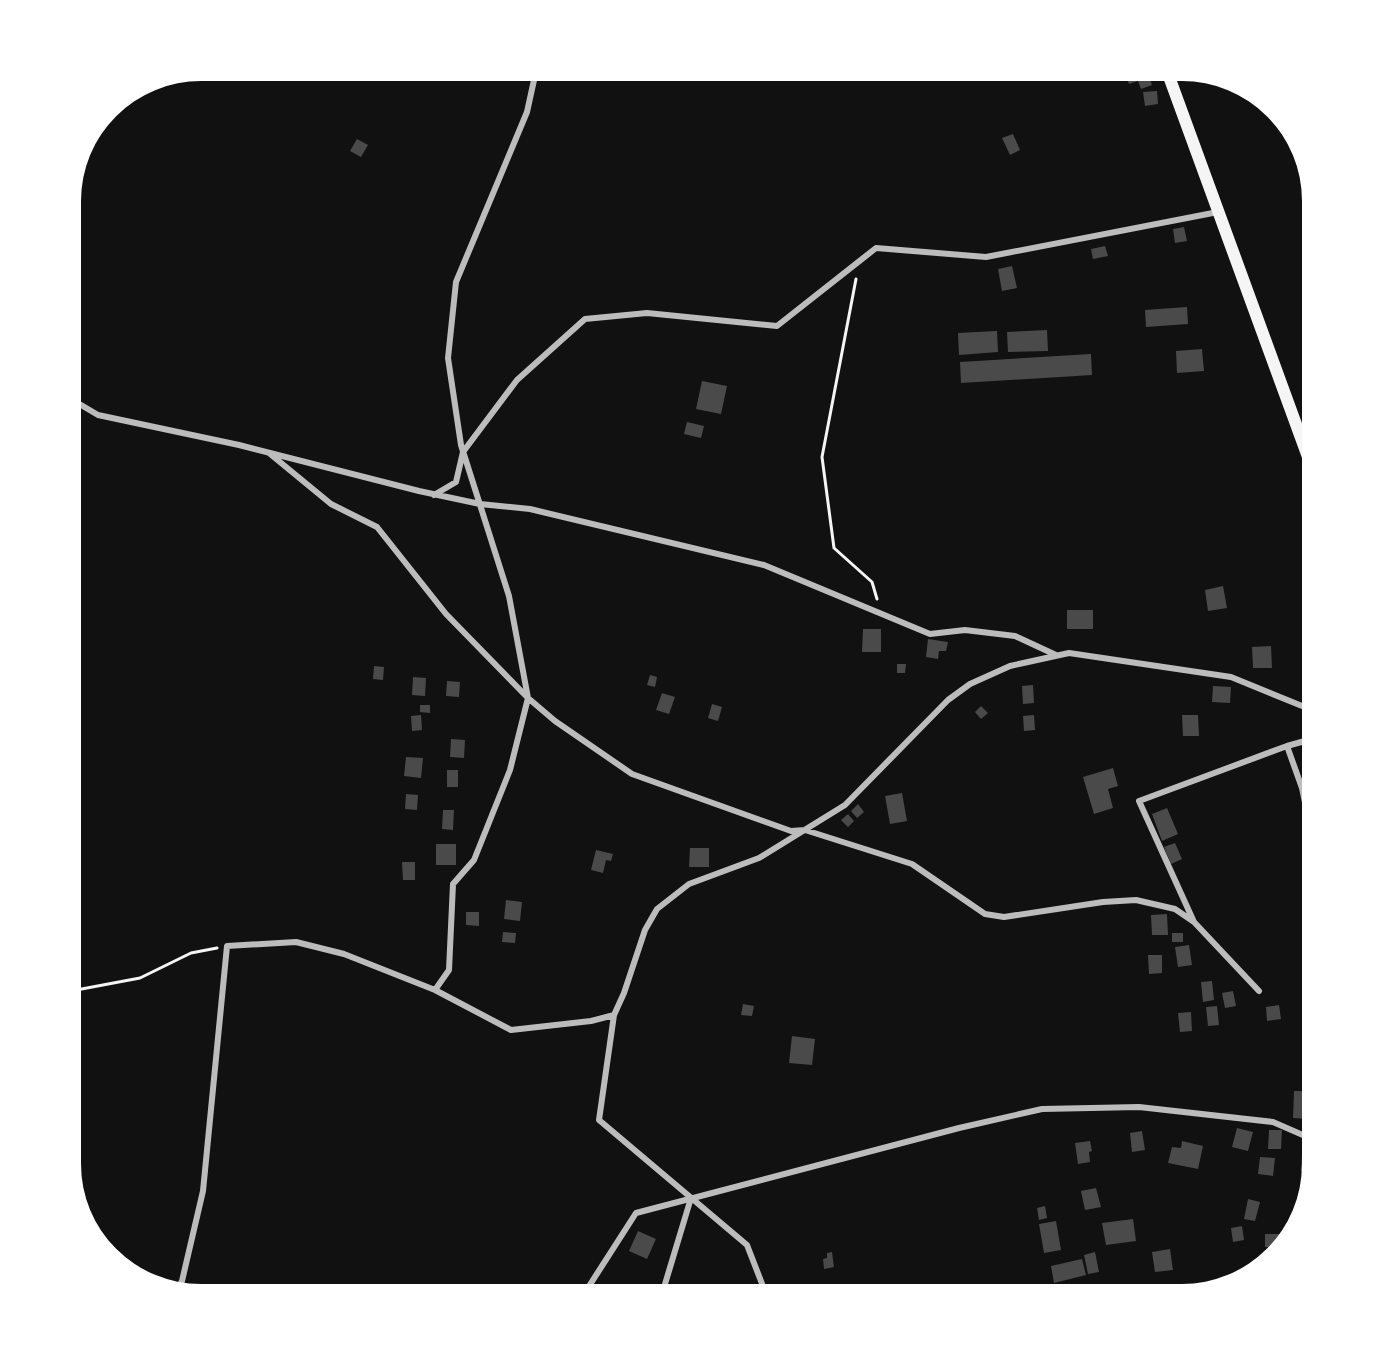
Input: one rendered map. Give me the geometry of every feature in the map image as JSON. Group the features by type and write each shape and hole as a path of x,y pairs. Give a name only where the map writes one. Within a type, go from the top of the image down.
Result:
{"main road":[{"path":"1171,81 1302,440"}],"street":[{"path":"435,990 449,969 453,884 474,860 510,770 528,698 509,596 464,452 447,358 456,282 527,112 534,81"},
{"path":"434,495 456,482 464,452 517,380 585,319 647,313 777,326 876,248 986,257 1219,212"},
{"path":"81,405 98,415 269,453 434,495 480,504 530,509 764,566 930,634 965,630 1015,636 1057,656"},
{"path":"269,453 331,504 377,527 446,614 528,698 555,721 632,774 790,831 805,830 912,864 985,914 1004,917 1103,902 1136,900 1175,909 1194,922 1259,991"},
{"path":"762,1284 747,1245 600,1120 614,1015 624,993 645,930 657,909 689,884 759,858 845,805 956,694 970,684 1010,666 1069,653 1231,677 1302,707"},
{"path":"1194,922 1139,801 1302,742"},
{"path":"1287,746 1302,788"},
{"path":"181,1282 203,1191 227,946 296,942 344,954 435,990 511,1030 591,1021 614,1015"},
{"path":"590,1284 636,1213 948,1131 1042,1109 1150,1108 1273,1122 1302,1135"},
{"path":"665,1284 691,1198"}],"path":[{"path":"860,260 822,457 834,548 872,582 881,614"},
{"path":"81,989 140,978 191,952 227,946"}],"building":[{"path":"1138,81 1151,81 1152,85 1141,89"},
{"path":"1157,91 1158,104 1145,106 1143,92"},
{"path":"1013,134 1020,150 1010,155 1002,138"},
{"path":"357,139 368,145 361,157 350,151"},
{"path":"1184,227 1187,241 1175,243 1173,229"},
{"path":"1105,246 1108,256 1093,259 1091,249"},
{"path":"1012,266 1017,288 1002,291 998,269"},
{"path":"1187,307 1188,324 1146,327 1145,310"},
{"path":"1047,330 1048,351 1008,352 1007,332"},
{"path":"997,331 998,352 959,355 958,333"},
{"path":"1202,349 1204,371 1177,373 1176,351"},
{"path":"1091,354 1092,375 961,383 960,362"},
{"path":"702,381 727,386 721,414 696,409"},
{"path":"687,422 704,426 701,438 684,434"},
{"path":"1223,586 1227,608 1208,611 1205,590"},
{"path":"1067,610 1093,610 1093,629 1067,629"},
{"path":"863,629 881,629 881,652 862,652"},
{"path":"928,639 948,642 946,651 939,651 938,659 926,657"},
{"path":"1271,646 1272,668 1253,668 1252,647"},
{"path":"897,664 906,664 905,673 897,673"},
{"path":"374,666 384,667 383,680 373,679"},
{"path":"650,675 657,677 655,687 647,685"},
{"path":"413,677 426,678 425,696 412,695"},
{"path":"447,681 460,682 459,697 446,696"},
{"path":"1033,685 1034,703 1023,704 1022,686"},
{"path":"1213,686 1231,687 1230,703 1212,702"},
{"path":"662,693 675,697 669,714 656,710"},
{"path":"712,704 722,707 718,721 708,718"},
{"path":"420,705 430,705 430,713 420,712"},
{"path":"981,706 988,713 981,719 975,712"},
{"path":"421,715 422,730 412,731 411,716"},
{"path":"1034,715 1035,730 1024,731 1023,716"},
{"path":"1182,715 1198,715 1199,736 1183,736"},
{"path":"451,739 465,740 464,758 450,757"},
{"path":"406,757 423,758 421,778 404,776"},
{"path":"1113,768 1118,786 1108,789 1113,808 1094,814 1083,777"},
{"path":"447,770 458,770 458,787 447,787"},
{"path":"902,793 907,821 890,824 885,796"},
{"path":"406,794 418,795 417,810 405,809"},
{"path":"858,804 864,812 857,818 851,811"},
{"path":"1167,808 1178,834 1162,841 1152,814"},
{"path":"443,810 454,810 453,830 442,829"},
{"path":"848,814 854,821 848,827 841,820"},
{"path":"1175,843 1182,859 1171,864 1164,847"},
{"path":"436,844 456,844 456,865 436,865"},
{"path":"690,848 709,848 709,867 689,867"},
{"path":"596,850 613,854 611,861 606,860 603,873 591,870"},
{"path":"402,862 415,862 415,880 403,880"},
{"path":"506,900 522,902 520,921 504,919"},
{"path":"466,912 479,912 479,926 466,925"},
{"path":"1167,914 1168,935 1152,935 1151,915"},
{"path":"503,932 516,933 515,943 502,942"},
{"path":"1172,933 1183,933 1183,942 1172,942"},
{"path":"1189,945 1192,965 1178,967 1175,947"},
{"path":"1148,955 1162,955 1162,973 1149,974"},
{"path":"1212,981 1214,1000 1203,1002 1201,982"},
{"path":"1233,991 1236,1006 1225,1008 1222,993"},
{"path":"743,1004 754,1006 752,1016 741,1015"},
{"path":"1279,1005 1281,1019 1267,1021 1266,1007"},
{"path":"1217,1006 1219,1025 1208,1026 1206,1007"},
{"path":"1191,1012 1192,1031 1180,1032 1178,1013"},
{"path":"792,1036 815,1039 812,1065 789,1063"},
{"path":"1294,1091 1302,1091 1302,1119 1293,1118"},
{"path":"1237,1128 1253,1132 1248,1151 1232,1147"},
{"path":"1269,1130 1282,1130 1281,1149 1268,1149"},
{"path":"1142,1131 1145,1150 1132,1152 1130,1133"},
{"path":"1090,1141 1092,1151 1089,1152 1090,1162 1078,1164 1075,1143"},
{"path":"1182,1141 1203,1146 1198,1169 1168,1163 1172,1147 1181,1148"},
{"path":"1260,1157 1275,1158 1273,1176 1258,1174"},
{"path":"1096,1188 1101,1207 1085,1210 1081,1191"},
{"path":"1248,1199 1260,1202 1255,1221 1244,1219"},
{"path":"1045,1206 1047,1218 1039,1220 1037,1208"},
{"path":"1133,1219 1136,1241 1106,1245 1102,1223"},
{"path":"1056,1221 1061,1250 1044,1253 1039,1224"},
{"path":"1242,1226 1244,1240 1233,1242 1231,1228"},
{"path":"638,1231 656,1239 647,1259 629,1251"},
{"path":"1265,1234 1279,1234 1268,1247 1265,1247"},
{"path":"1170,1249 1173,1270 1155,1272 1152,1252"},
{"path":"832,1252 834,1267 824,1269 823,1259 827,1258 827,1253"},
{"path":"1095,1252 1099,1272 1088,1274 1084,1255"},
{"path":"1082,1259 1086,1275 1054,1283 1051,1266"}]}
